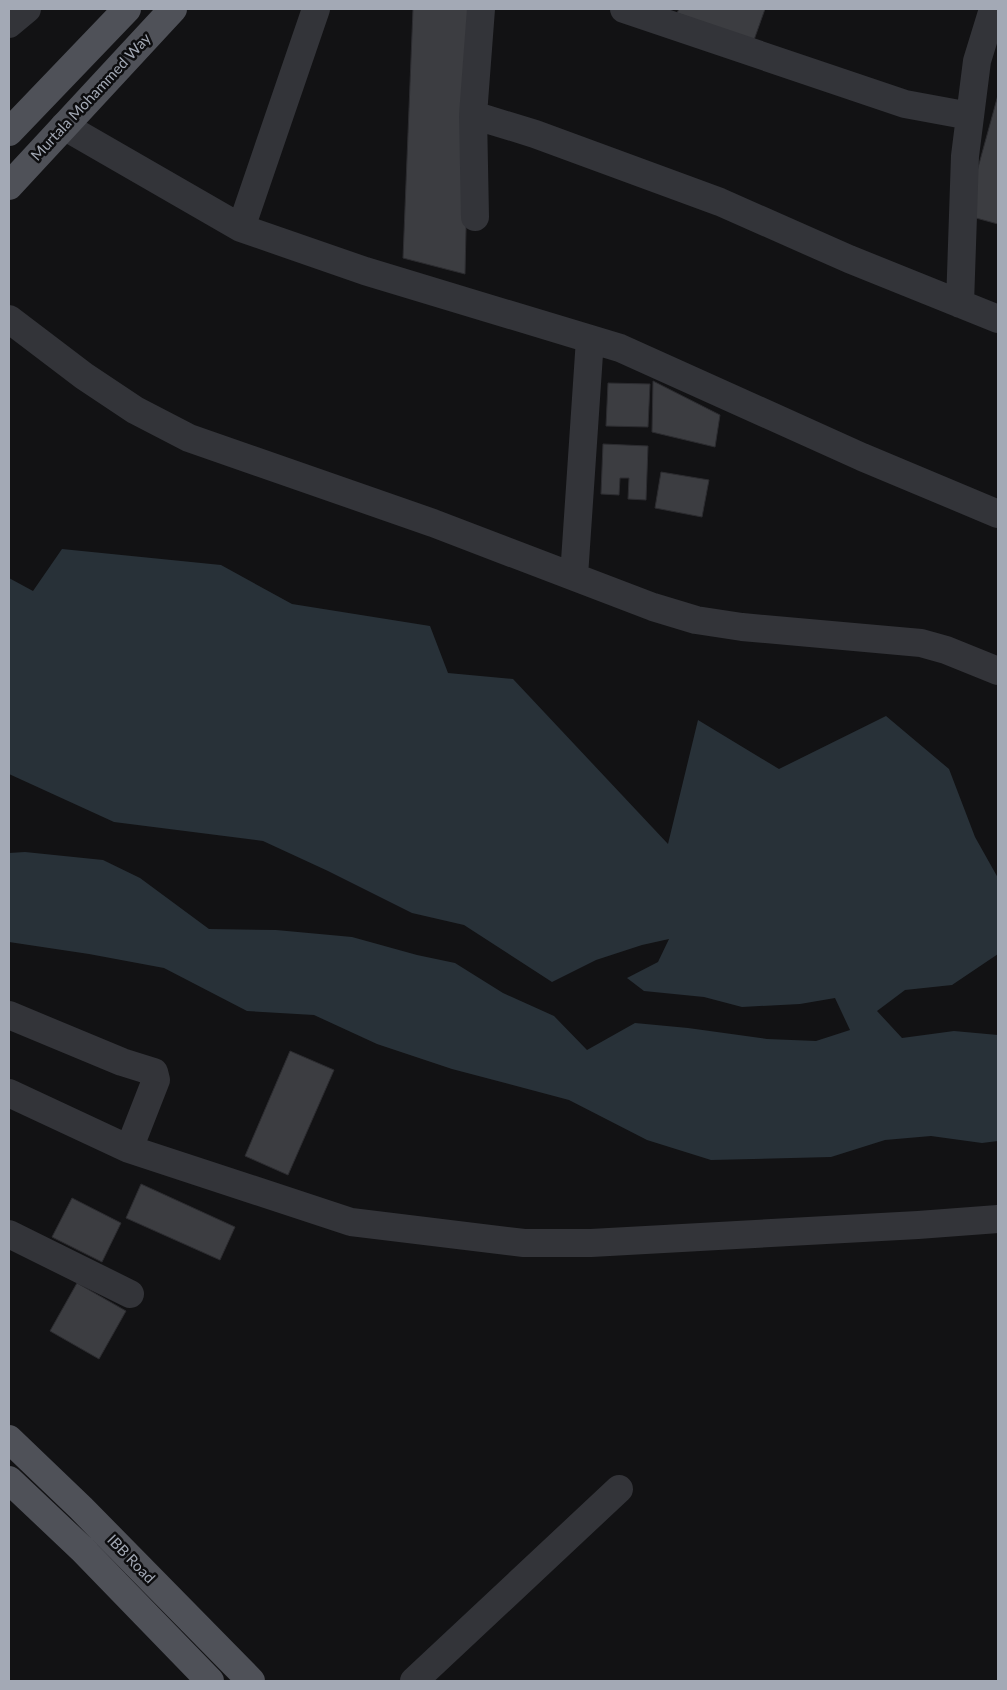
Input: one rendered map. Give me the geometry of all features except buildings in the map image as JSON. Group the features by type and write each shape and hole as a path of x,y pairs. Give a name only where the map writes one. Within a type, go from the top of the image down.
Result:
{"main road":[{"path":"9,132 127,9"},
{"name":"Murtala Mohammed Way","path":"9,186 173,9"},
{"name":"IBB Road","path":"9,1439 81,1508 251,1681"},
{"name":"IBB Road","path":"9,1480 82,1549 210,1681"}],"street":[{"path":"9,24 27,9"},
{"path":"241,228 316,9"},
{"path":"475,217 473,115 481,9"},
{"path":"624,9 905,104 970,116"},
{"path":"960,304 965,156 977,61 993,9"},
{"path":"473,115 535,134 720,202 849,259 998,319"},
{"path":"64,126 165,186 241,228 365,271 620,348 862,457 998,514"},
{"path":"9,319 84,376 135,410 189,438 433,523 653,606 696,620 742,627 921,643 946,650 998,671"},
{"path":"574,576 590,339"},
{"path":"9,1015 122,1062 154,1072 156,1080 129,1149"},
{"path":"9,1093 129,1149 351,1222 524,1242 591,1243 998,1219"},
{"path":"9,1234 130,1294"},
{"path":"414,1681 619,1489"}],"shaded area":[{"path":"62,549 221,565 292,604 430,626 448,673 513,679 668,844 698,720 779,769 886,716 949,769 975,837 998,878 998,954 952,985 905,990 877,1011 902,1038 954,1031 998,1035 998,1141 982,1143 931,1136 885,1140 831,1157 711,1160 647,1140 569,1100 452,1069 377,1044 314,1015 247,1011 164,968 9,942 9,853 25,852 103,860 140,878 209,929 276,930 352,937 417,955 455,963 503,993 554,1016 587,1050 635,1023 767,1039 816,1041 850,1030 835,998 800,1004 742,1007 704,997 644,991 627,978 658,962 669,939 642,945 596,960 552,982 464,925 412,913 263,841 114,822 9,774 9,578 33,591"}]}
